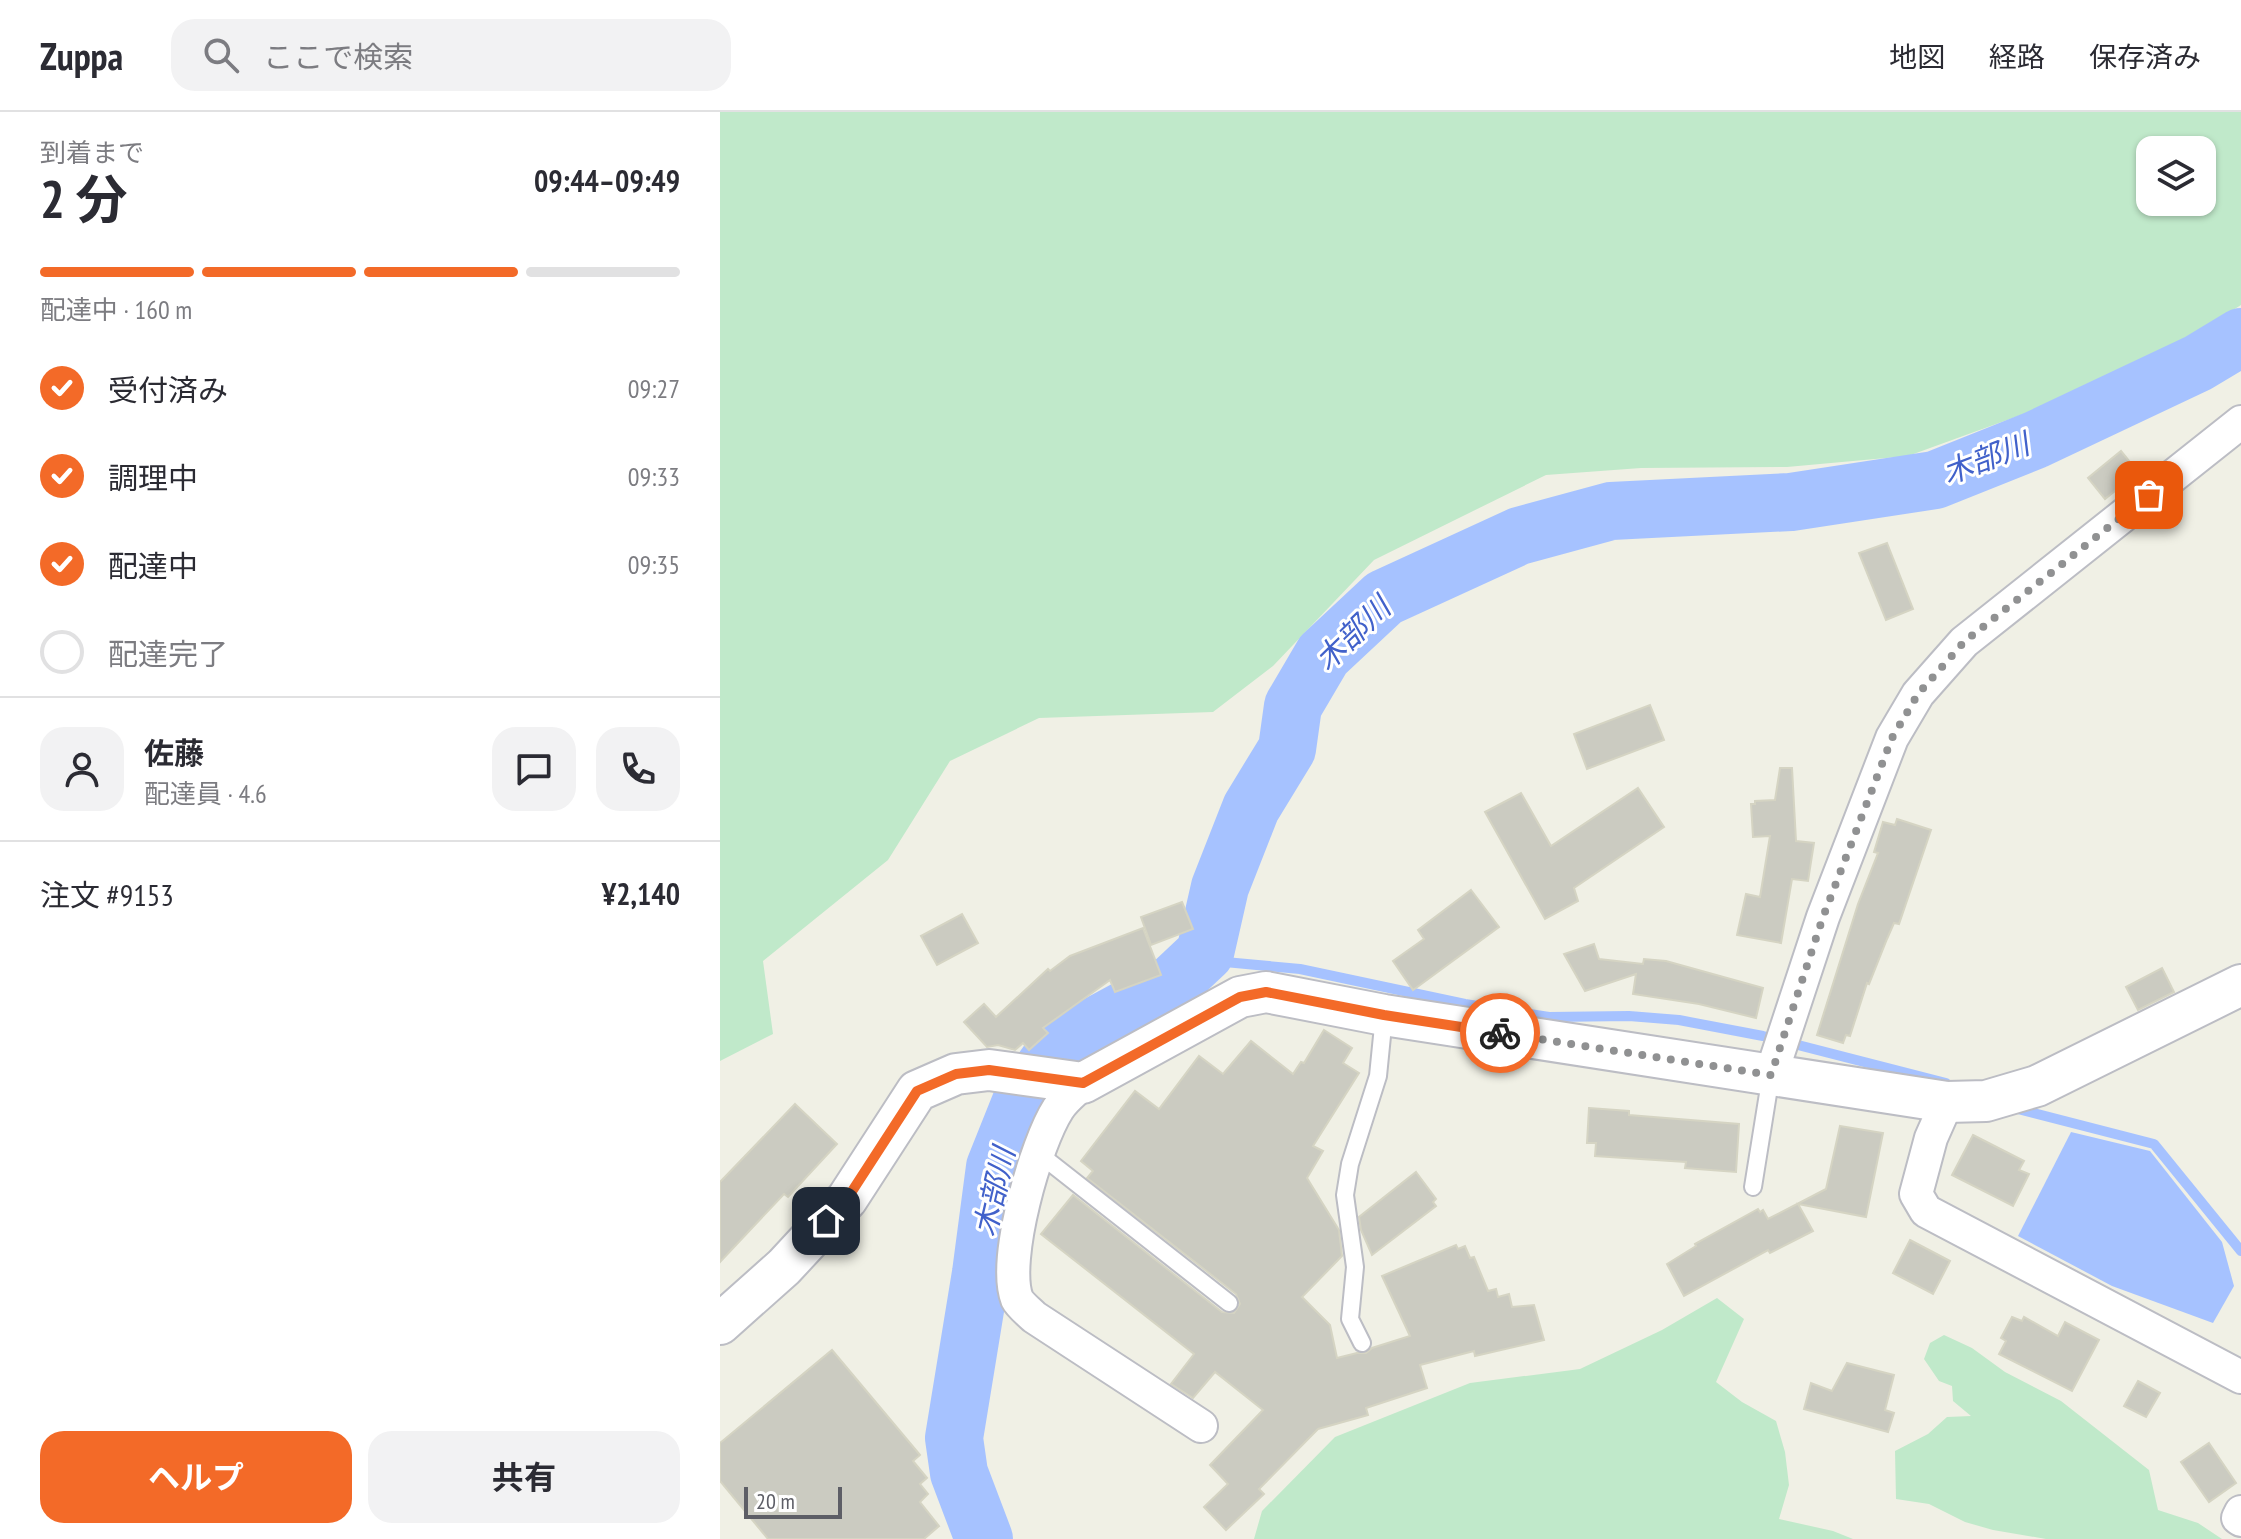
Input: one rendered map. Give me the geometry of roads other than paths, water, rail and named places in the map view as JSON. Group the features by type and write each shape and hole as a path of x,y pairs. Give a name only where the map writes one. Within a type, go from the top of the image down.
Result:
{"street":[{"path":"1771,1075 1823,917 1892,738 1918,694 1964,642 2241,422"},
{"path":"1201,1426 1034,1317 1018,1300 1015,1260 1022,1207 1038,1153 1058,1108 1083,1083 1240,997 1266,992 1384,1015 1947,1102 1986,1101 2037,1086 2241,985"},
{"path":"720,1324 784,1267 847,1199 917,1091 956,1074 989,1070 1083,1083"},
{"path":"1947,1102 1931,1138 1916,1194 1926,1211 2238,1369"},
{"path":"2241,1512 2238,1518 2241,1520"}],"lane":[{"path":"1362,1343 1350,1319 1355,1267 1345,1195 1350,1164 1378,1076 1384,1015"},
{"path":"1753,1187 1771,1075"},
{"path":"1038,1153 1229,1303"}],"water":[{"path":"2071,1132 2150,1151 2222,1242 2234,1286 2213,1323 2112,1286 2018,1236"}],"waterway":[{"name":"木部川","path":"984,1539 959,1473 954,1438 995,1167 1023,1097 1053,1055 1097,1025 1171,985 1205,953 1220,887 1251,808 1287,749 1293,706 1323,655 1384,598 1519,536 1611,511 1791,502 1935,480 2035,440 2198,363 2241,337"},
{"path":"1205,953 1225,962 1300,969 1465,1004 1549,1017 1629,1016 1679,1020 1763,1036 1946,1083"},
{"path":"2010,1107 2154,1144 2241,1251"}]}
